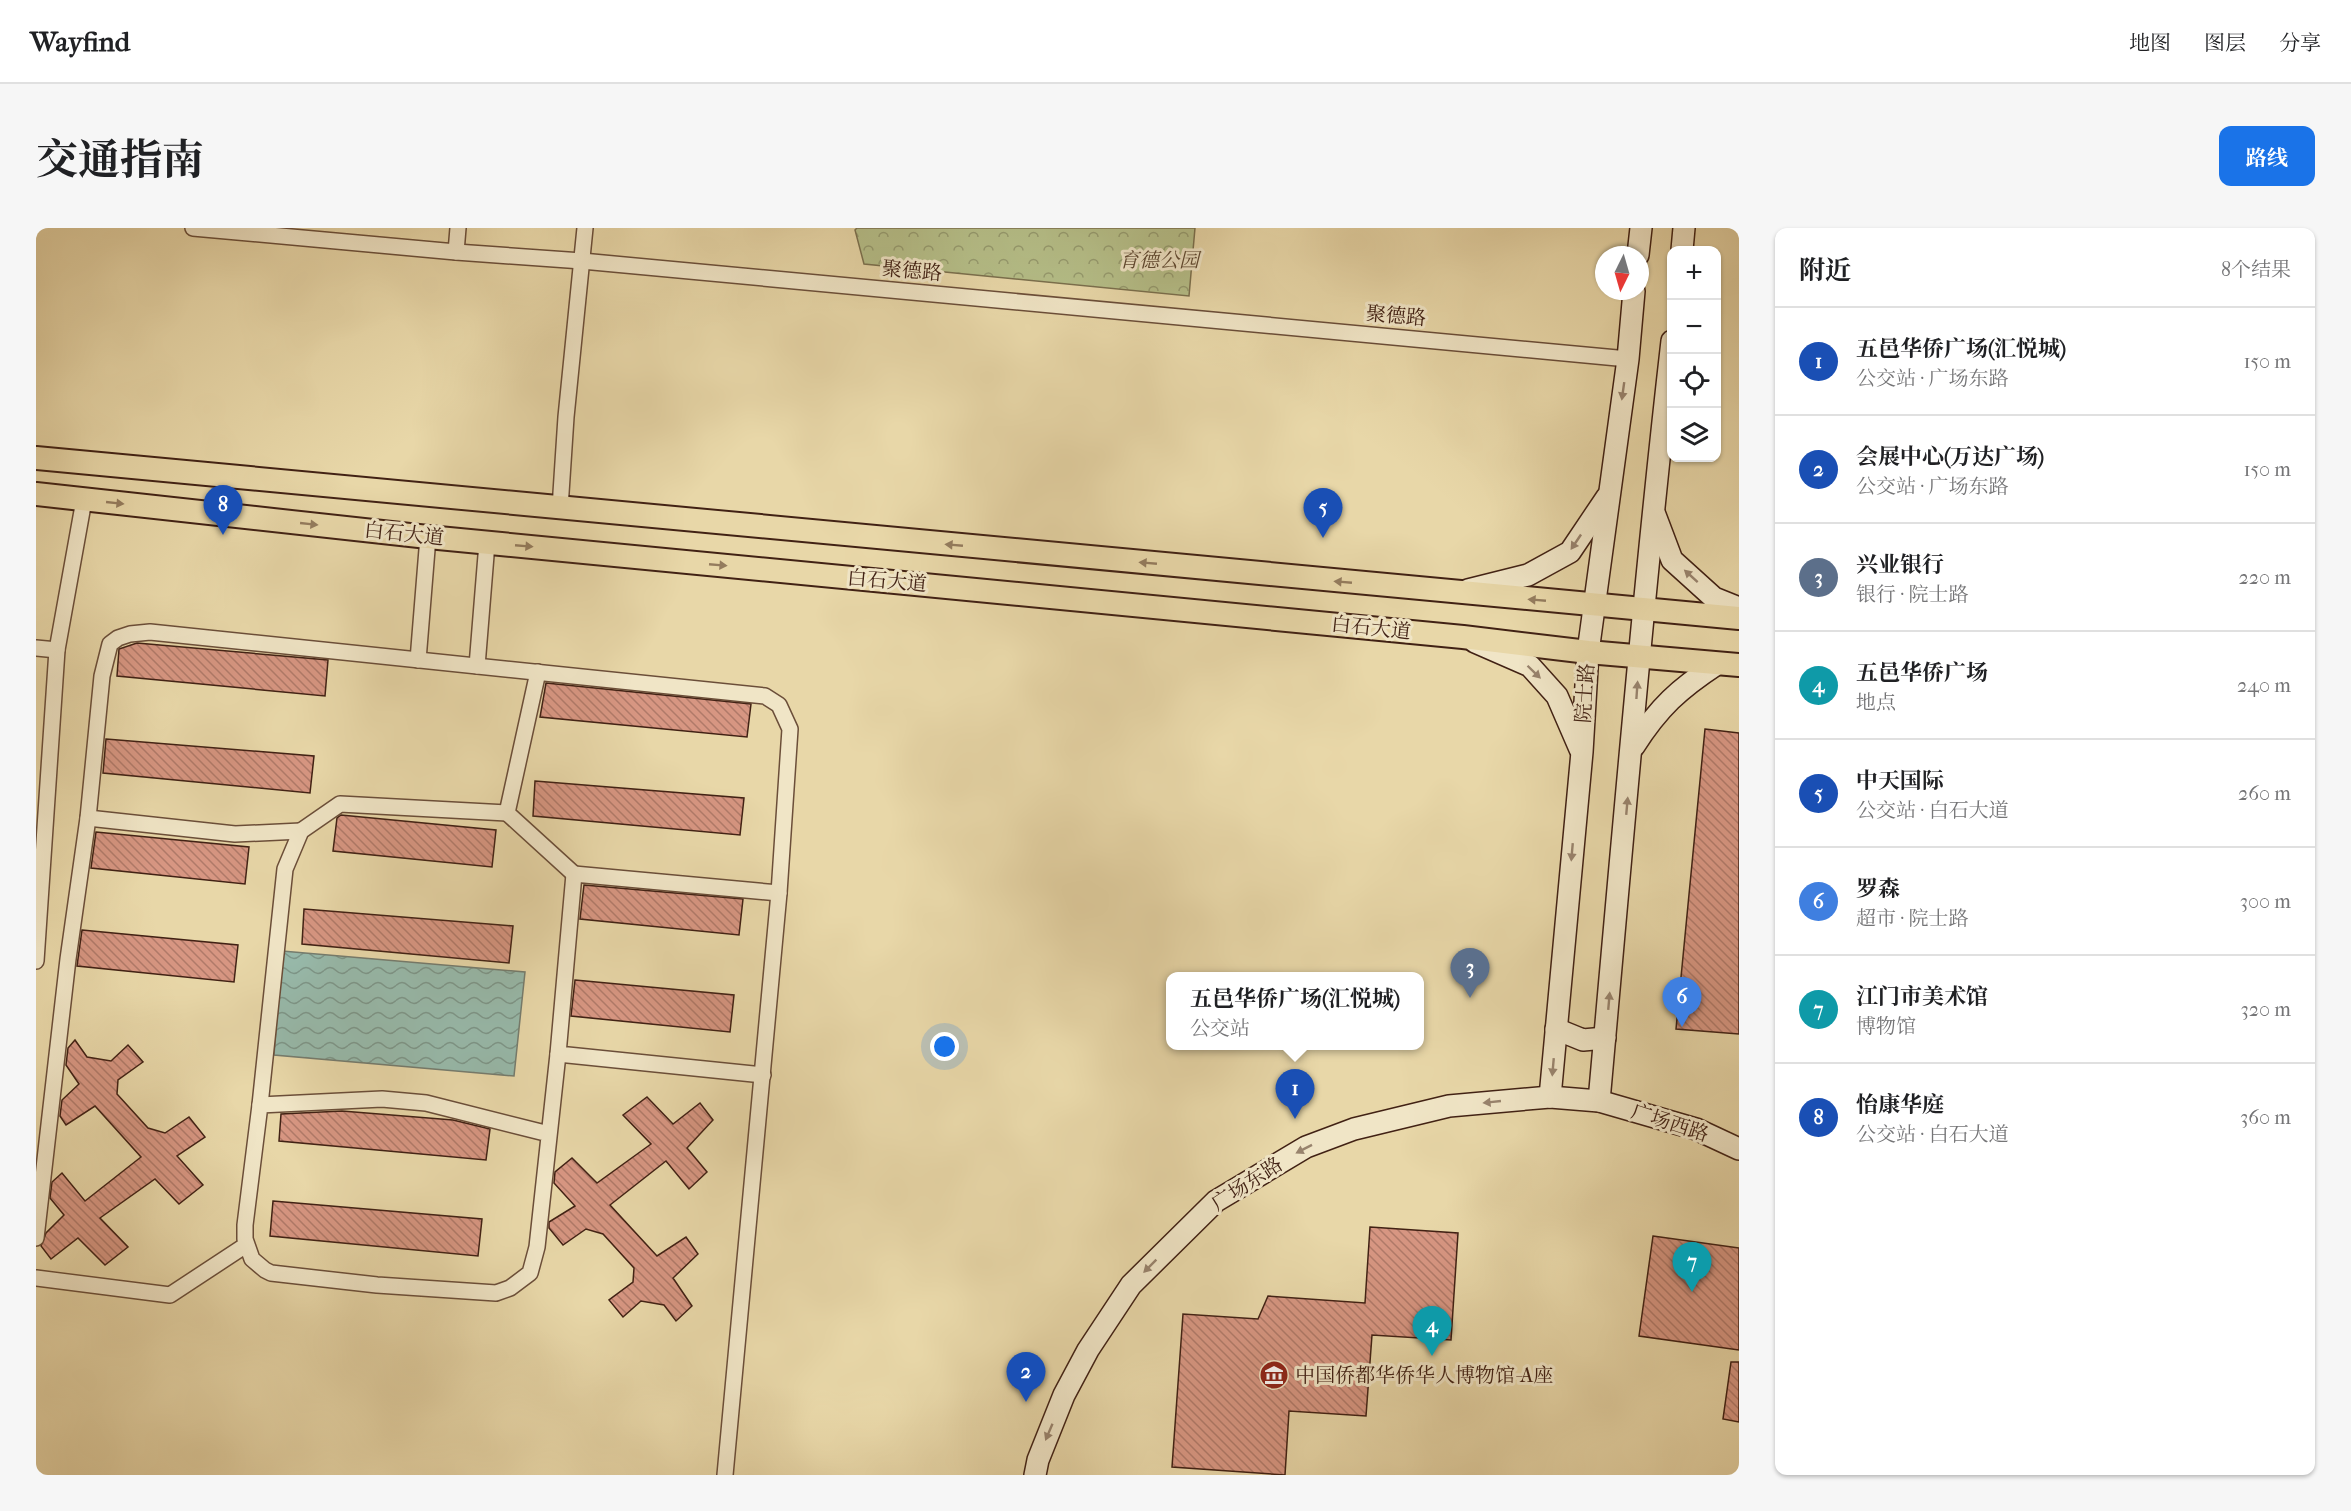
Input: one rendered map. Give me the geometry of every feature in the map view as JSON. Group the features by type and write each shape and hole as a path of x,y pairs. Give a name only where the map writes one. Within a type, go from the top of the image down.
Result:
{"main road":[{"path":"1639,246 1641,228"},
{"path":"1682,246 1684,228"},
{"name":"院士路","path":"1550,1097 1582,752 1588,652 1628,359 1633,300"},
{"path":"1599,1101 1645,611 1652,509 1670,354"},
{"name":"白石大道","path":"36,458 1645,611 1739,618"},
{"name":"白石大道","path":"36,494 487,543 1728,664"},
{"path":"1457,593 1528,575 1570,552 1609,494"},
{"path":"1652,509 1672,560 1714,598 1739,608"},
{"path":"1463,637 1530,666 1557,696 1582,752"},
{"path":"1632,749 1653,717 1686,684 1728,664"},
{"path":"1556,1029 1583,1040 1605,1038"},
{"name":"广场东路","path":"1035,1475 1038,1460 1064,1395 1088,1350 1131,1285 1216,1201 1306,1147 1354,1129 1449,1106 1550,1097 1599,1101"},
{"name":"广场西路","path":"1599,1101 1696,1129 1739,1149"}],"street":[{"name":"聚德路","path":"193,228 321,233 456,252 582,261 1628,359"},
{"path":"456,252 458,228"},
{"path":"560,508 566,417 585,228"},
{"path":"36,961 57,650 84,500"},
{"path":"418,660 428,537"},
{"path":"477,666 487,543"},
{"path":"36,1238 68,959 88,818 102,676 110,644 118,638 150,632 765,696 779,705 790,729 779,893 725,1475"},
{"path":"36,648 57,650"},
{"path":"507,813 538,672"},
{"path":"88,818 235,834 301,831 340,804 507,813 574,874 779,893"},
{"path":"301,831 285,869 245,1225 246,1245 252,1259 271,1273 376,1285 496,1293 502,1292 530,1273 537,1247 558,1054 574,874"},
{"path":"558,1054 763,1075"},
{"path":"260,1105 382,1099 426,1103 549,1134"},
{"path":"36,1278 170,1295 246,1245"}],"green space":[{"name":"育德公园","path":"857,228 1195,228 1189,296 864,264 855,230"}],"water":[{"path":"282,951 525,972 514,1076 274,1055"}],"building":[{"path":"137,643 328,660 325,696 117,676 119,649"},
{"path":"546,683 751,704 747,737 540,717"},
{"path":"1705,729 1739,733 1739,1034 1676,1029"},
{"path":"106,739 314,756 310,793 103,773"},
{"path":"535,781 744,798 740,835 533,816"},
{"path":"341,815 496,830 492,867 333,851 337,818"},
{"path":"96,832 249,847 245,884 91,868"},
{"path":"584,885 743,899 739,935 580,919"},
{"path":"304,909 513,926 509,963 302,944"},
{"path":"82,930 238,945 234,982 77,966"},
{"path":"575,980 734,995 730,1032 571,1016"},
{"path":"75,1040 87,1057 111,1061 128,1045 143,1062 118,1080 117,1094 148,1128 165,1133 189,1117 205,1137 177,1156 203,1185 179,1204 155,1179 100,1218 128,1247 105,1265 78,1238 51,1259 41,1246 46,1233 64,1215 50,1198 52,1182 62,1173 85,1201 141,1157 95,1106 66,1125 60,1116 62,1100 79,1084 66,1065 68,1048"},
{"path":"647,1097 673,1124 700,1103 713,1120 687,1148 707,1172 689,1189 666,1161 610,1205 657,1256 686,1237 698,1254 673,1278 692,1306 676,1321 664,1305 641,1301 623,1317 609,1300 633,1282 634,1268 603,1234 586,1229 563,1245 549,1228 549,1222 575,1206 554,1183 555,1172 572,1158 597,1183 651,1144 623,1115"},
{"path":"342,1111 453,1120 490,1129 486,1160 279,1141 281,1114"},
{"path":"273,1201 482,1219 478,1256 270,1236"},
{"name":"中国侨都华侨华人博物馆-A座","path":"1370,1227 1458,1233 1451,1340 1372,1335 1366,1416 1289,1411 1285,1475 1172,1467 1183,1314 1258,1319 1268,1296 1365,1303"},
{"path":"1653,1236 1739,1248 1739,1350 1639,1336"},
{"path":"1731,1362 1739,1362 1739,1422 1723,1419"}],"place":[{"name":"怡康华庭","path":"223,535"},
{"name":"中天国际","path":"1323,538"},
{"name":"兴业银行","path":"1470,998"},
{"name":"罗森","path":"1682,1027"},
{"name":"五邑华侨广场(汇悦城)","path":"1295,1119"},
{"name":"江门市美术馆","path":"1692,1292"},
{"name":"五邑华侨广场","path":"1432,1356"},
{"name":"中国侨都华侨华人博物馆-A座","path":"1274,1375"},
{"name":"会展中心(万达广场)","path":"1026,1402"}]}
